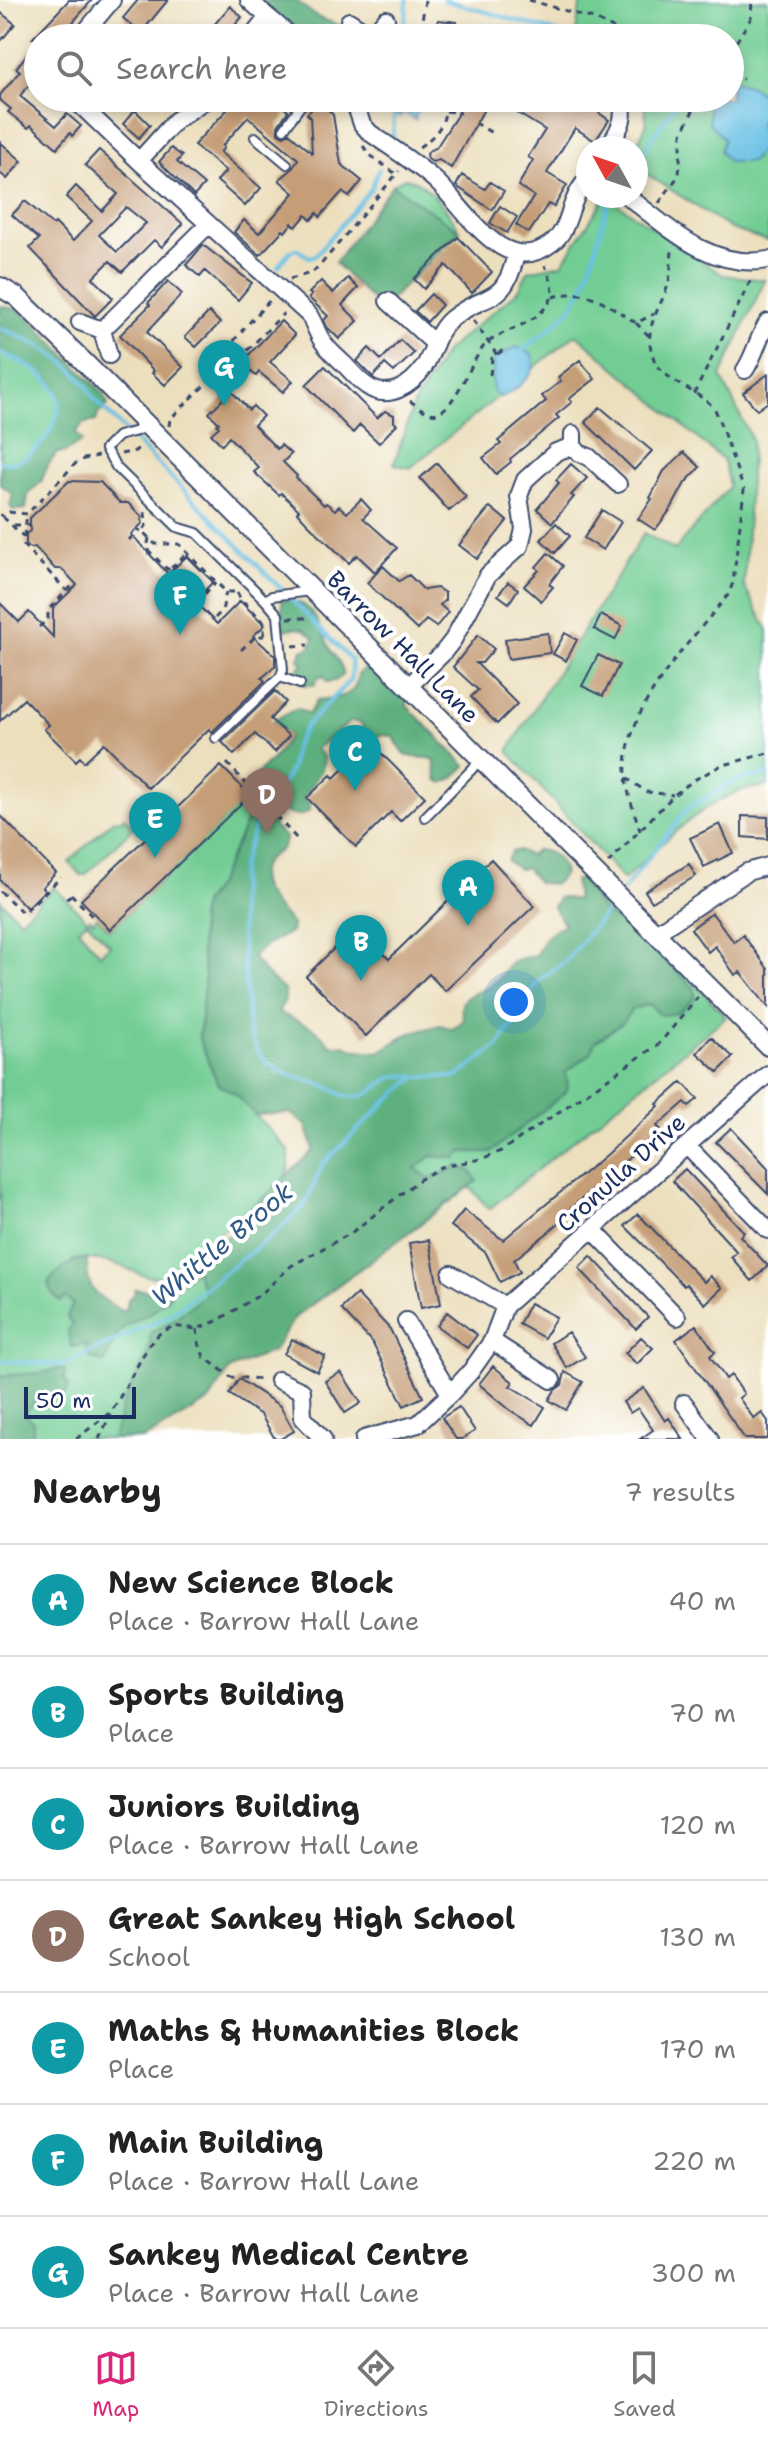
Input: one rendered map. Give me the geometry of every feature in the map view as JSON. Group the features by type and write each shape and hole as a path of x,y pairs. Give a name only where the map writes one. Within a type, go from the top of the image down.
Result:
{"street":[{"path":"92,24 112,0"},
{"path":"249,0 276,24"},
{"path":"262,24 268,17"},
{"path":"382,24 386,19"},
{"path":"349,21 353,24"},
{"path":"88,112 309,315 326,346 367,386 379,392 399,390 408,384 424,366 447,323 494,296 505,286 516,253"},
{"path":"139,161 175,121 188,112"},
{"path":"358,112 362,124 370,133 434,179 481,231 516,253 541,250 560,235 576,197"},
{"path":"615,136 623,122 624,112"},
{"path":"644,208 710,254 730,260 768,260"},
{"path":"102,330 208,225"},
{"name":"Barrow Hall Lane","path":"0,287 17,297 133,431 311,591 768,1046"},
{"path":"388,301 435,344"},
{"path":"80,322 102,330"},
{"path":"745,370 768,322"},
{"path":"102,330 109,355"},
{"path":"408,687 453,640 488,575 520,546 524,529 519,496 525,480 573,440 618,487"},
{"path":"656,933 747,872 768,866"},
{"name":"Cronulla Drive","path":"364,1439 420,1431 492,1341 505,1306 768,1074"},
{"path":"687,1146 768,1230"},
{"path":"593,1230 677,1318"},
{"path":"451,1274 505,1306"},
{"path":"406,1321 450,1394"},
{"path":"492,1341 552,1380"},
{"path":"278,1380 302,1391 303,1418 323,1439"},
{"path":"684,1403 710,1439"}],"lane":[{"path":"284,129 296,112"},
{"path":"255,137 287,164"},
{"path":"268,148 275,140"},
{"path":"133,431 105,449 117,468 177,527 197,533 265,600 278,619 283,670 280,677 216,738"},
{"path":"265,600 278,595 311,591"},
{"path":"280,677 300,684"},
{"path":"425,817 482,759"}],"path":[{"path":"423,24 422,6 425,0"},
{"path":"529,0 605,24"},
{"path":"744,33 753,10 752,0"},
{"path":"416,149 433,138 446,112"},
{"path":"454,112 461,113"},
{"path":"657,206 679,175 682,134 692,112"},
{"path":"475,123 492,133"},
{"path":"285,284 291,278 318,268 404,167"},
{"path":"640,831 626,778 628,742 652,691 728,595 733,583 744,490 715,409 710,402 679,386 657,367 649,336 654,314 668,286 674,243"},
{"path":"543,261 553,287 553,297"},
{"path":"694,394 755,273"},
{"path":"399,390 426,411 433,414 439,412 449,402 488,342 535,317 553,297 570,292 590,294 636,323 649,336"},
{"path":"170,419 206,384 238,335 274,296"},
{"path":"239,359 294,302"},
{"path":"467,310 497,355"},
{"path":"636,323 654,314"},
{"path":"490,375 492,358 503,350"},
{"path":"135,451 143,444"},
{"path":"67,591 24,546 27,514 79,460 96,458 105,449"},
{"path":"129,540 146,526 147,514 140,506"},
{"path":"24,537 2,515 9,512 27,514"},
{"path":"12,525 28,525"},
{"path":"142,531 155,544 179,544 226,592 246,591"},
{"path":"149,538 147,549 177,576"},
{"path":"170,569 187,552"},
{"path":"188,589 199,600 216,582"},
{"path":"39,627 48,619 48,610 72,586 77,586"},
{"path":"215,618 222,611 226,592"},
{"path":"237,592 264,622 264,636 256,636 241,650"},
{"path":"278,619 305,618 310,614"},
{"path":"281,647 308,645"},
{"path":"600,866 611,862 674,795 694,780 720,766 768,753"},
{"path":"227,763 298,840"},
{"path":"235,780 239,776"},
{"path":"626,778 647,792 674,795"},
{"path":"0,891 23,913 61,877"},
{"path":"66,899 72,893 93,917 95,915"},
{"path":"99,1439 149,1345 159,1334 173,1326 197,1329 217,1321 261,1294 291,1266 351,1233 419,1180 441,1167 481,1159 501,1151 659,1044 708,986"},
{"path":"197,1329 204,1357 231,1377 278,1380"},
{"path":"76,1439 112,1411"}],"green space":[{"path":"255,0 295,0 317,17 336,24 283,24"},
{"path":"581,0 768,0 768,241 731,229 648,175 648,136 641,136 647,123 645,112 744,112 744,24 577,24"},
{"path":"404,178 429,191 460,231 392,185"},
{"path":"392,185 460,231 381,309 335,263"},
{"path":"598,208 624,208 723,275 765,280 721,376 752,440 744,586 768,630 768,786 737,792 705,809 676,831 624,880 508,751 644,533 675,550 729,487 724,461 576,334 410,468 394,464 413,406 446,351 519,290 528,271 562,264"},
{"path":"0,306 27,316 104,394 108,405 98,414 96,421 84,423 75,433 82,441 66,452 57,453 41,482 28,494 26,509 13,510 10,506 13,494 0,484 0,462 21,460 39,447 53,427 59,406 58,397 42,375 0,353"},
{"path":"0,353 42,375 54,389 59,406 53,427 39,447 21,460 10,463 0,462"},
{"path":"282,600 303,604 315,617 342,668 343,675 335,681 327,682 324,676 318,678 314,685 304,685 298,678 298,669 303,664 299,659 302,650 310,648 314,637 303,629 282,631"},
{"path":"367,666 391,690 399,686 410,698 406,705 466,766 443,783 437,780 434,759 405,754 393,736 380,735 374,741 367,740 361,723 351,721 316,749 324,758 322,770 303,798 310,804 309,811 298,816 281,809 274,810 274,827 285,837 285,841 263,866 260,875 265,893 292,924 291,932 269,943 252,957 285,991 285,1000 278,1012 315,1029 331,1045 344,1045 357,1050 379,1052 408,1034 440,1025 453,1029 464,1020 462,1004 468,996 491,985 512,962 536,956 546,937 564,924 553,907 559,897 577,900 574,881 581,879 605,914 646,935 660,956 694,988 695,998 678,1013 660,1015 650,1004 632,1009 622,1023 595,1042 591,1053 565,1073 568,1084 566,1092 491,1152 462,1152 457,1158 432,1156 415,1168 430,1179 458,1166 471,1171 477,1181 295,1317 273,1351 230,1369 209,1401 143,1439 113,1439 123,1403 149,1352 151,1332 173,1320 205,1295 191,1259 218,1239 237,1233 253,1208 314,1150 306,1125 290,1113 255,1115 236,1094 218,1084 199,1039 205,976 200,919 204,902 217,885 262,795 250,781 277,754 289,736 272,721 297,708 309,714 317,700 351,692 358,675"},
{"path":"249,795 256,802 217,885 204,902 200,919 205,976 199,1039 218,1084 236,1094 289,1151 289,1167 284,1181 167,1275 148,1276 107,1262 73,1260 106,1331 153,1310 321,1150 445,1052 612,893 726,1017 489,1209 470,1187 295,1317 273,1351 230,1369 209,1401 143,1439 0,1439 0,900 20,920 54,887 87,920 90,918 93,921 97,917 110,930","holes":["87,921 110,945 100,954 78,929"]},
{"path":"124,817 134,827 85,875 81,875 69,862 113,820"},
{"path":"518,850 530,856 536,850 550,854 561,864 564,874 555,884 538,883 526,868 518,869 507,861 511,852"},
{"path":"87,1258 90,1285 121,1311 127,1308 128,1299 134,1295 135,1289 149,1291 162,1288 170,1297 153,1311 125,1326 104,1363 91,1358 86,1352 87,1344 71,1347 68,1330 73,1325 67,1317 73,1304 65,1297 60,1302 48,1282 70,1263"},
{"path":"65,1370 64,1378 69,1387 63,1395 33,1403 25,1414 33,1422 33,1436 36,1439 0,1439 0,1376"}],"water":[{"path":"744,84 767,99 768,111 759,123 765,143 751,162 729,162 720,151 724,139 709,123 709,112 744,112"},
{"path":"404,112 417,112 415,120"},
{"path":"516,347 532,354 533,369 519,386 500,397 494,393 492,384 494,359"}],"building":[{"path":"69,0 92,0 73,22 76,24 46,24"},
{"path":"138,0 168,0 148,24 130,24 123,18"},
{"path":"230,6 242,17 236,24 215,24"},
{"path":"0,12 15,24 0,42"},
{"path":"438,20 457,22 457,24 438,24"},
{"path":"24,58 24,91 20,96 24,99 24,112 39,112 56,126 67,114 81,126 57,148 31,125 28,128 8,112 11,109 0,100 0,95 20,71 16,68"},
{"path":"133,112 137,112 150,125 139,138 123,124"},
{"path":"225,112 287,112 278,126 278,133 284,136 289,133 312,153 310,117 307,114 330,112 341,164 362,181 349,197 342,192 320,217 317,213 311,220 306,215 296,227 292,223 260,255 234,232 244,220 259,233 294,193 279,180 298,159 248,117 220,152 261,188 245,206 217,181 226,171 194,145"},
{"path":"459,112 482,112 451,168 439,160 432,162 428,159 427,154 436,148"},
{"path":"516,112 600,112 609,120 598,136 587,136 575,128 547,173 567,185 554,207 548,204 529,233 516,225 534,196 518,186 533,160 528,157 545,130"},
{"path":"0,142 22,161 7,179 0,173"},
{"path":"171,148 182,156 177,162 204,185 194,196 159,162"},
{"path":"99,150 183,224 162,247 154,240 122,272 110,261 93,278 113,298 95,316 30,248 39,239 12,215 25,201 73,241 92,221 66,197 76,186 102,211 118,194 85,165","holes":["126,207 146,223 117,252 99,235"]},
{"path":"462,175 485,189 490,182 504,191 492,210 456,186"},
{"path":"500,206 517,217 507,233 490,223"},
{"path":"458,237 492,272 472,293 446,265 424,289 414,279"},
{"path":"203,245 252,283 238,300 205,271 200,277 186,265"},
{"path":"348,278 358,288 342,305 358,321 339,339 327,327 324,320 328,316 309,298 312,295 309,293 321,281 333,293"},
{"path":"168,281 182,294 147,332 183,367 165,385 120,335 150,305 148,303"},
{"path":"431,294 442,305 427,322 415,311"},
{"path":"209,312 220,323 196,347 185,337"},
{"path":"281,321 295,335 270,362 293,381 283,392 259,372 256,376 241,363"},
{"path":"400,340 414,353 394,372 385,364 373,377 357,361 369,348 381,360"},
{"path":"580,360 595,379 569,399 572,402 556,415 559,418 496,474 483,458 501,444 498,441 546,401 542,396 561,381 558,377"},
{"path":"325,366 377,418 385,411 394,415 397,424 379,443 360,425 353,433 306,385"},
{"path":"768,374 768,402 757,410 743,393"},
{"path":"231,391 249,410 253,406 263,416 254,425 277,449 281,445 291,454 283,462 324,505 326,503 335,510 339,506 347,513 361,499 371,510 363,518 397,548 375,572 357,555 349,563 307,523 297,512 299,510 254,472 259,468 229,437 222,445 211,434 219,423 209,413"},
{"path":"600,407 652,451 634,470 585,422"},
{"path":"684,452 700,467 685,483 655,530 638,519 652,499 664,471"},
{"path":"437,463 466,497 449,511 420,478"},
{"path":"571,464 587,478 552,523 537,509"},
{"path":"69,481 100,482 120,503 128,503 142,517 142,524 131,534 168,574 187,556 213,582 194,601 217,624 240,601 265,625 253,636 275,656 275,666 262,678 265,681 148,788 104,743 84,762 80,757 76,761 44,729 49,725 24,699 0,721 0,603 19,622 29,612 53,637 53,608 77,585 62,569 55,569 35,547 30,548 26,544 30,518"},
{"path":"490,507 507,521 477,559 459,545"},
{"path":"602,510 621,522 603,550 584,538"},
{"path":"556,523 570,536 555,553 541,540"},
{"path":"548,553 563,566 549,584 553,587 541,601 524,586 539,570 536,567"},
{"path":"383,566 399,581 409,575 424,590 437,588 445,593 445,600 440,605 448,612 436,627 426,620 417,630 367,583"},
{"path":"508,582 518,589 509,603 498,595"},
{"path":"601,615 622,626 615,640 594,629"},
{"path":"548,633 550,653 508,659 505,639"},
{"path":"565,633 577,640 566,661 553,654"},
{"path":"478,635 494,649 482,663 476,663 517,704 497,724 471,697 478,690 453,667"},
{"path":"598,655 619,665 603,696 582,686"},
{"path":"275,691 286,702 270,719 289,736 275,752 255,734 234,755 222,742"},
{"path":"370,742 425,797 400,821 391,812 356,847 307,798 331,775 334,778"},
{"path":"221,766 250,795 110,930 81,900"},
{"path":"0,815 56,873 27,908 0,880"},
{"path":"742,816 768,817 768,839 742,837"},
{"path":"720,824 733,853 704,867 690,838"},
{"path":"491,859 534,906 445,991 429,974 366,1036 306,976 357,926 389,959"},
{"path":"689,864 696,876 652,902 645,891"},
{"path":"712,913 734,942 743,935 768,969 768,1007 740,972 735,975 715,946 708,952 691,929"},
{"path":"711,1037 733,1057 718,1072 697,1053"},
{"path":"682,1082 698,1099 689,1106 685,1102 657,1126 661,1130 514,1260 520,1272 500,1282 486,1253 451,1226 464,1210 503,1240 608,1153"},
{"path":"731,1128 768,1168 768,1194 716,1142"},
{"path":"685,1169 744,1232 740,1236 768,1266 752,1281 731,1257 737,1252 672,1181"},
{"path":"638,1214 704,1282 710,1276 722,1288 705,1304 625,1226"},
{"path":"429,1240 441,1304 421,1308 409,1243"},
{"path":"591,1256 648,1317 636,1329 579,1268"},
{"path":"357,1294 390,1329 423,1397 404,1406 372,1342 341,1309"},
{"path":"530,1303 556,1317 544,1338 519,1324"},
{"path":"447,1312 477,1335 467,1348 437,1326"},
{"path":"696,1325 715,1352 710,1356 726,1379 731,1375 744,1394 739,1398 754,1419 762,1413 768,1421 768,1439 745,1439 676,1340"},
{"path":"568,1332 585,1357 567,1368 551,1343"},
{"path":"641,1337 653,1348 637,1364 625,1353"},
{"path":"292,1339 325,1356 317,1372 284,1354"},
{"path":"493,1366 513,1382 510,1386 545,1407 534,1425 479,1384"},
{"path":"341,1372 361,1403 345,1413 325,1381"},
{"path":"565,1372 583,1382 566,1410 549,1400 562,1385"},
{"path":"239,1379 280,1406 294,1431 275,1439 261,1415 229,1394"},
{"path":"644,1388 665,1421 669,1418 683,1439 640,1439 653,1430 638,1408 630,1413 623,1402"},
{"path":"459,1407 475,1431 456,1439 442,1418"}],"waterway":[{"path":"403,24 407,0"},
{"path":"444,0 528,24"},
{"path":"648,145 670,112"},
{"path":"393,138 394,116"},
{"path":"278,267 289,252 296,249 309,257 315,256 371,189 379,169"},
{"path":"523,350 557,322 574,303 591,266 607,208"},
{"path":"0,328 41,347 77,374 94,399 351,660 350,680 306,726 294,748 291,768 279,790 260,813 241,866 239,904 249,1031 254,1045 269,1064 346,1096 363,1096 395,1077 416,1077"},
{"path":"0,353 42,375 54,389 59,406 53,427 39,447 21,460 0,462"},
{"name":"Whittle Brook","path":"623,891 687,809 734,781 768,774"},
{"name":"Whittle Brook","path":"0,1361 62,1365 168,1316 273,1235 305,1205 323,1164 416,1077 457,1077 499,1045 538,981 565,962 615,901"}],"place":[{"name":"Sankey Medical Centre","path":"224,406"},
{"name":"Main Building","path":"180,635"},
{"name":"Juniors Building","path":"355,791"},
{"name":"Great Sankey High School","path":"267,834"},
{"name":"Maths & Humanities Block","path":"155,858"},
{"name":"New Science Block","path":"468,926"},
{"name":"Sports Building","path":"361,981"}]}
